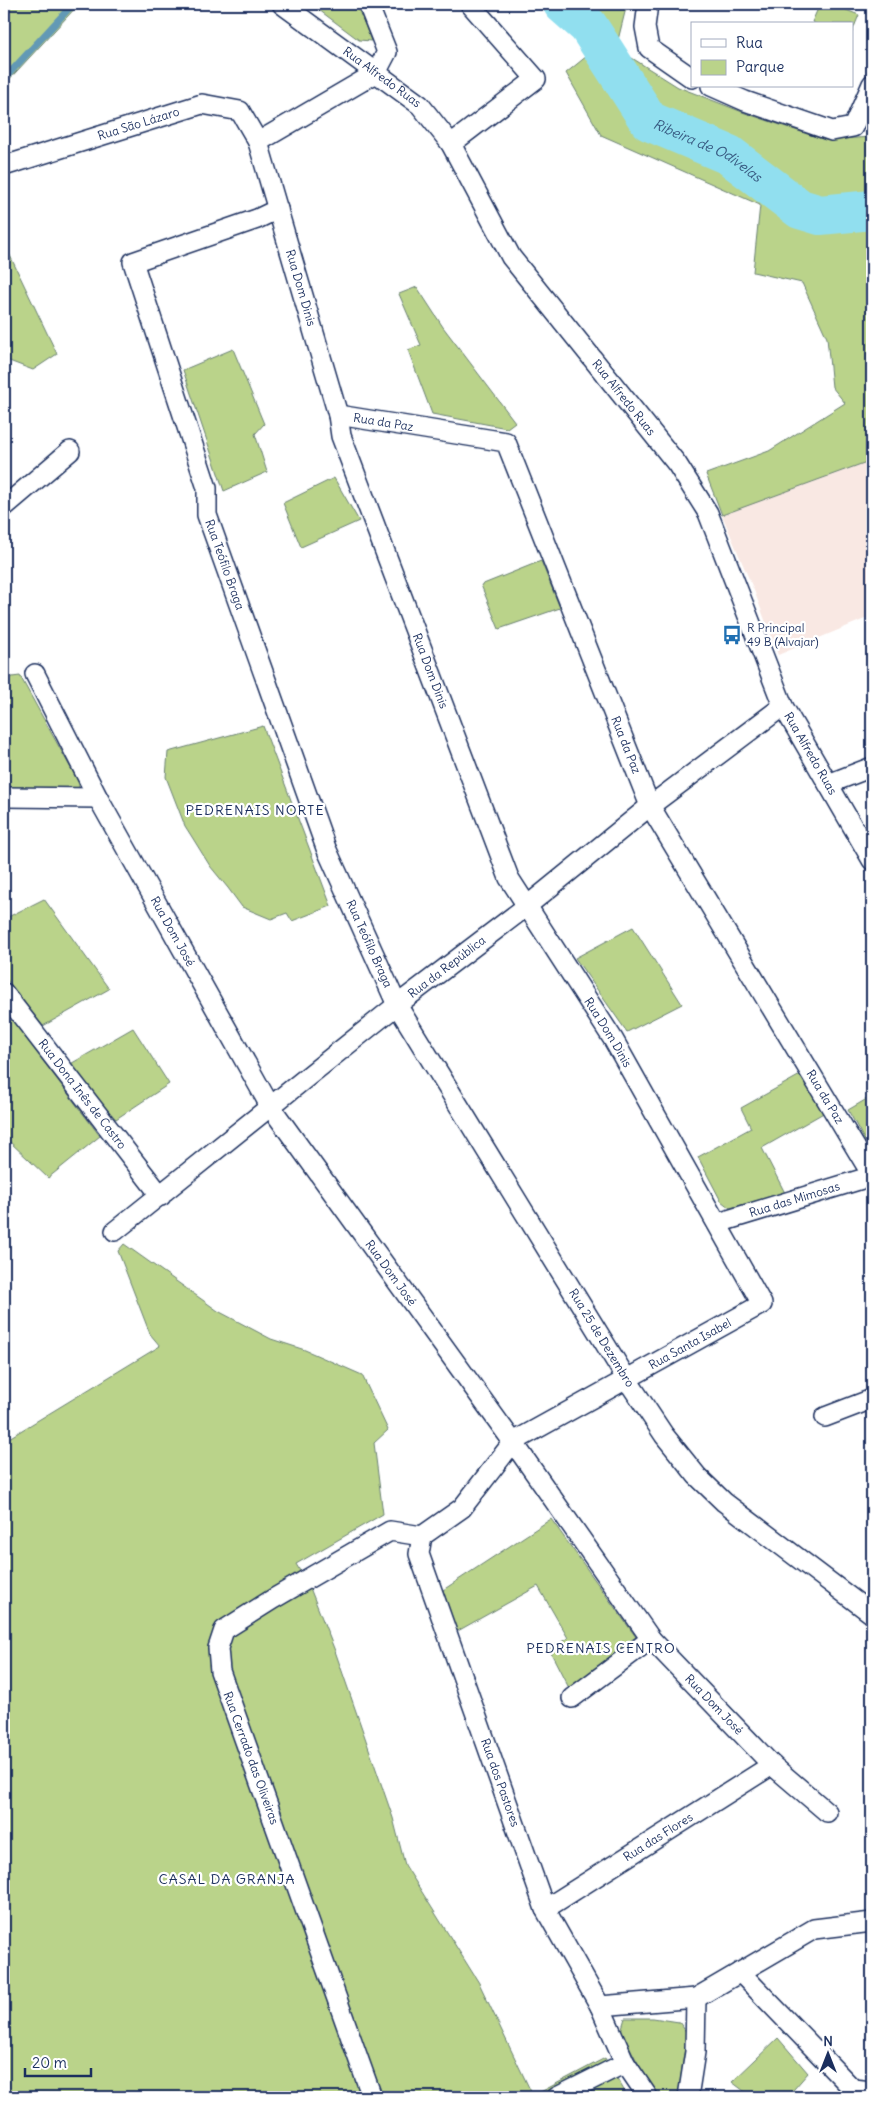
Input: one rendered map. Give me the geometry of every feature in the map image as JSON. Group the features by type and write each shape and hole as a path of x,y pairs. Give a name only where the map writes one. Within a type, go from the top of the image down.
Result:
{"street":[{"name":"Rua Alfredo Ruas","path":"282,4 420,105 451,144 511,257 677,464 708,514 782,706 872,860"},
{"path":"258,142 376,73 387,52 368,4"},
{"path":"451,144 536,79 470,4"},
{"path":"648,4 645,27 649,48 691,77"},
{"path":"716,88 745,101 832,131 853,127 872,84"},
{"name":"Rua São Lázaro","path":"4,166 202,104 240,111 258,142"},
{"name":"Rua Dom Dinis","path":"258,142 338,415 341,436 509,878 527,906 549,949 613,1038 762,1304"},
{"name":"Rua Teófilo Braga","path":"278,209 257,219 133,262 207,488 205,499 210,524 326,848 397,1005"},
{"name":"Rua da Paz","path":"338,415 506,442 650,806 872,1175"},
{"path":"4,507 70,451"},
{"name":"Rua Dom José","path":"35,674 98,798 270,1106 513,1442 651,1640 772,1765 827,1812"},
{"name":"Rua da República","path":"115,1231 397,1005 527,906 650,806 782,706"},
{"path":"828,784 872,767"},
{"path":"4,798 98,798"},
{"name":"Rua Dona Inês de Castro","path":"4,992 161,1196"},
{"name":"Rua 25 de Dezembro","path":"397,1005 626,1378 664,1435 697,1476 724,1502 872,1614"},
{"name":"Rua das Mimosas","path":"718,1223 872,1175"},
{"name":"Rua Santa Isabel","path":"513,1442 762,1304"},
{"path":"826,1418 872,1399"},
{"path":"422,1536 462,1508 513,1442"},
{"name":"Rua Cerrado das Oliveiras","path":"372,2097 220,1671 218,1648 224,1630 272,1599 390,1531 422,1536"},
{"name":"Rua dos Pastores","path":"422,1536 419,1554 544,1909 600,2006 625,2063 648,2097"},
{"path":"572,1698 651,1640"},
{"name":"Rua das Flores","path":"544,1909 772,1765"},
{"path":"600,2006 696,1998 814,1929 872,1922"},
{"path":"740,1972 852,2089 872,2090"},
{"path":"688,2097 695,2052 696,1998"},
{"path":"557,2097 625,2063"}],"shaded area":[{"path":"872,460 872,616 778,655 755,593 722,515"}],"green space":[{"path":"4,4 79,4 4,85"},
{"path":"311,4 357,4 371,41 359,40"},
{"path":"580,4 627,4 616,48 678,87 745,113 825,140 872,137 872,460 722,515 706,474 769,451 845,403 832,387 827,338 802,283 753,272 760,205 601,135 566,73 609,38"},
{"path":"820,4 831,4 859,15 854,27 854,22 812,22"},
{"path":"4,243 57,354 33,370 4,359"},
{"path":"417,287 443,327 515,422 507,428 432,414 408,350 421,345 399,294"},
{"path":"233,349 264,424 255,434 267,472 224,491 183,370"},
{"path":"334,478 359,521 301,547 283,503"},
{"path":"541,561 560,608 499,629 481,585"},
{"path":"20,676 79,783 79,787 75,789 4,787 4,678"},
{"path":"263,726 331,906 292,921 287,913 271,919 242,907 210,866 185,826 166,777 168,752"},
{"path":"44,899 109,989 43,1026 4,976 4,919"},
{"path":"633,927 682,1004 627,1032 575,958"},
{"path":"12,1020 100,1136 48,1178 10,1142 4,1148 4,1025"},
{"path":"133,1028 169,1084 116,1119 67,1066"},
{"path":"802,1074 827,1111 762,1148 785,1193 730,1208 721,1201 698,1157 751,1128 741,1108"},
{"path":"872,1096 872,1154 848,1110"},
{"path":"124,1244 218,1311 271,1339 305,1350 362,1375 388,1430 374,1443 383,1514 296,1564 310,1588 335,1651 393,1818 405,1865 479,1983 533,2096 605,2058 628,2097 4,2097 4,1441 160,1346 150,1334 118,1251"},
{"path":"551,1519 636,1637 569,1688 549,1649 568,1638 538,1586 456,1632 443,1590"},
{"path":"625,2018 653,2018 679,2022 687,2033 678,2097 656,2097 621,2031"},
{"path":"778,2038 808,2073 787,2097 752,2097 732,2082"}],"water":[{"path":"537,4 580,4 609,38 590,54"}],"waterway":[{"path":"4,79 73,4"},
{"name":"Ribeira de Odivelas","path":"563,4 588,26 649,121 729,155 800,209 820,215 872,210"}],"place":[{"name":"R Principal 49 B (Alvajar)","path":"732,635"}],"district":[{"name":"PEDRENAIS NORTE","path":"255,810"},
{"name":"PEDRENAIS CENTRO","path":"601,1648"},
{"name":"CASAL DA GRANJA","path":"227,1879"}]}
